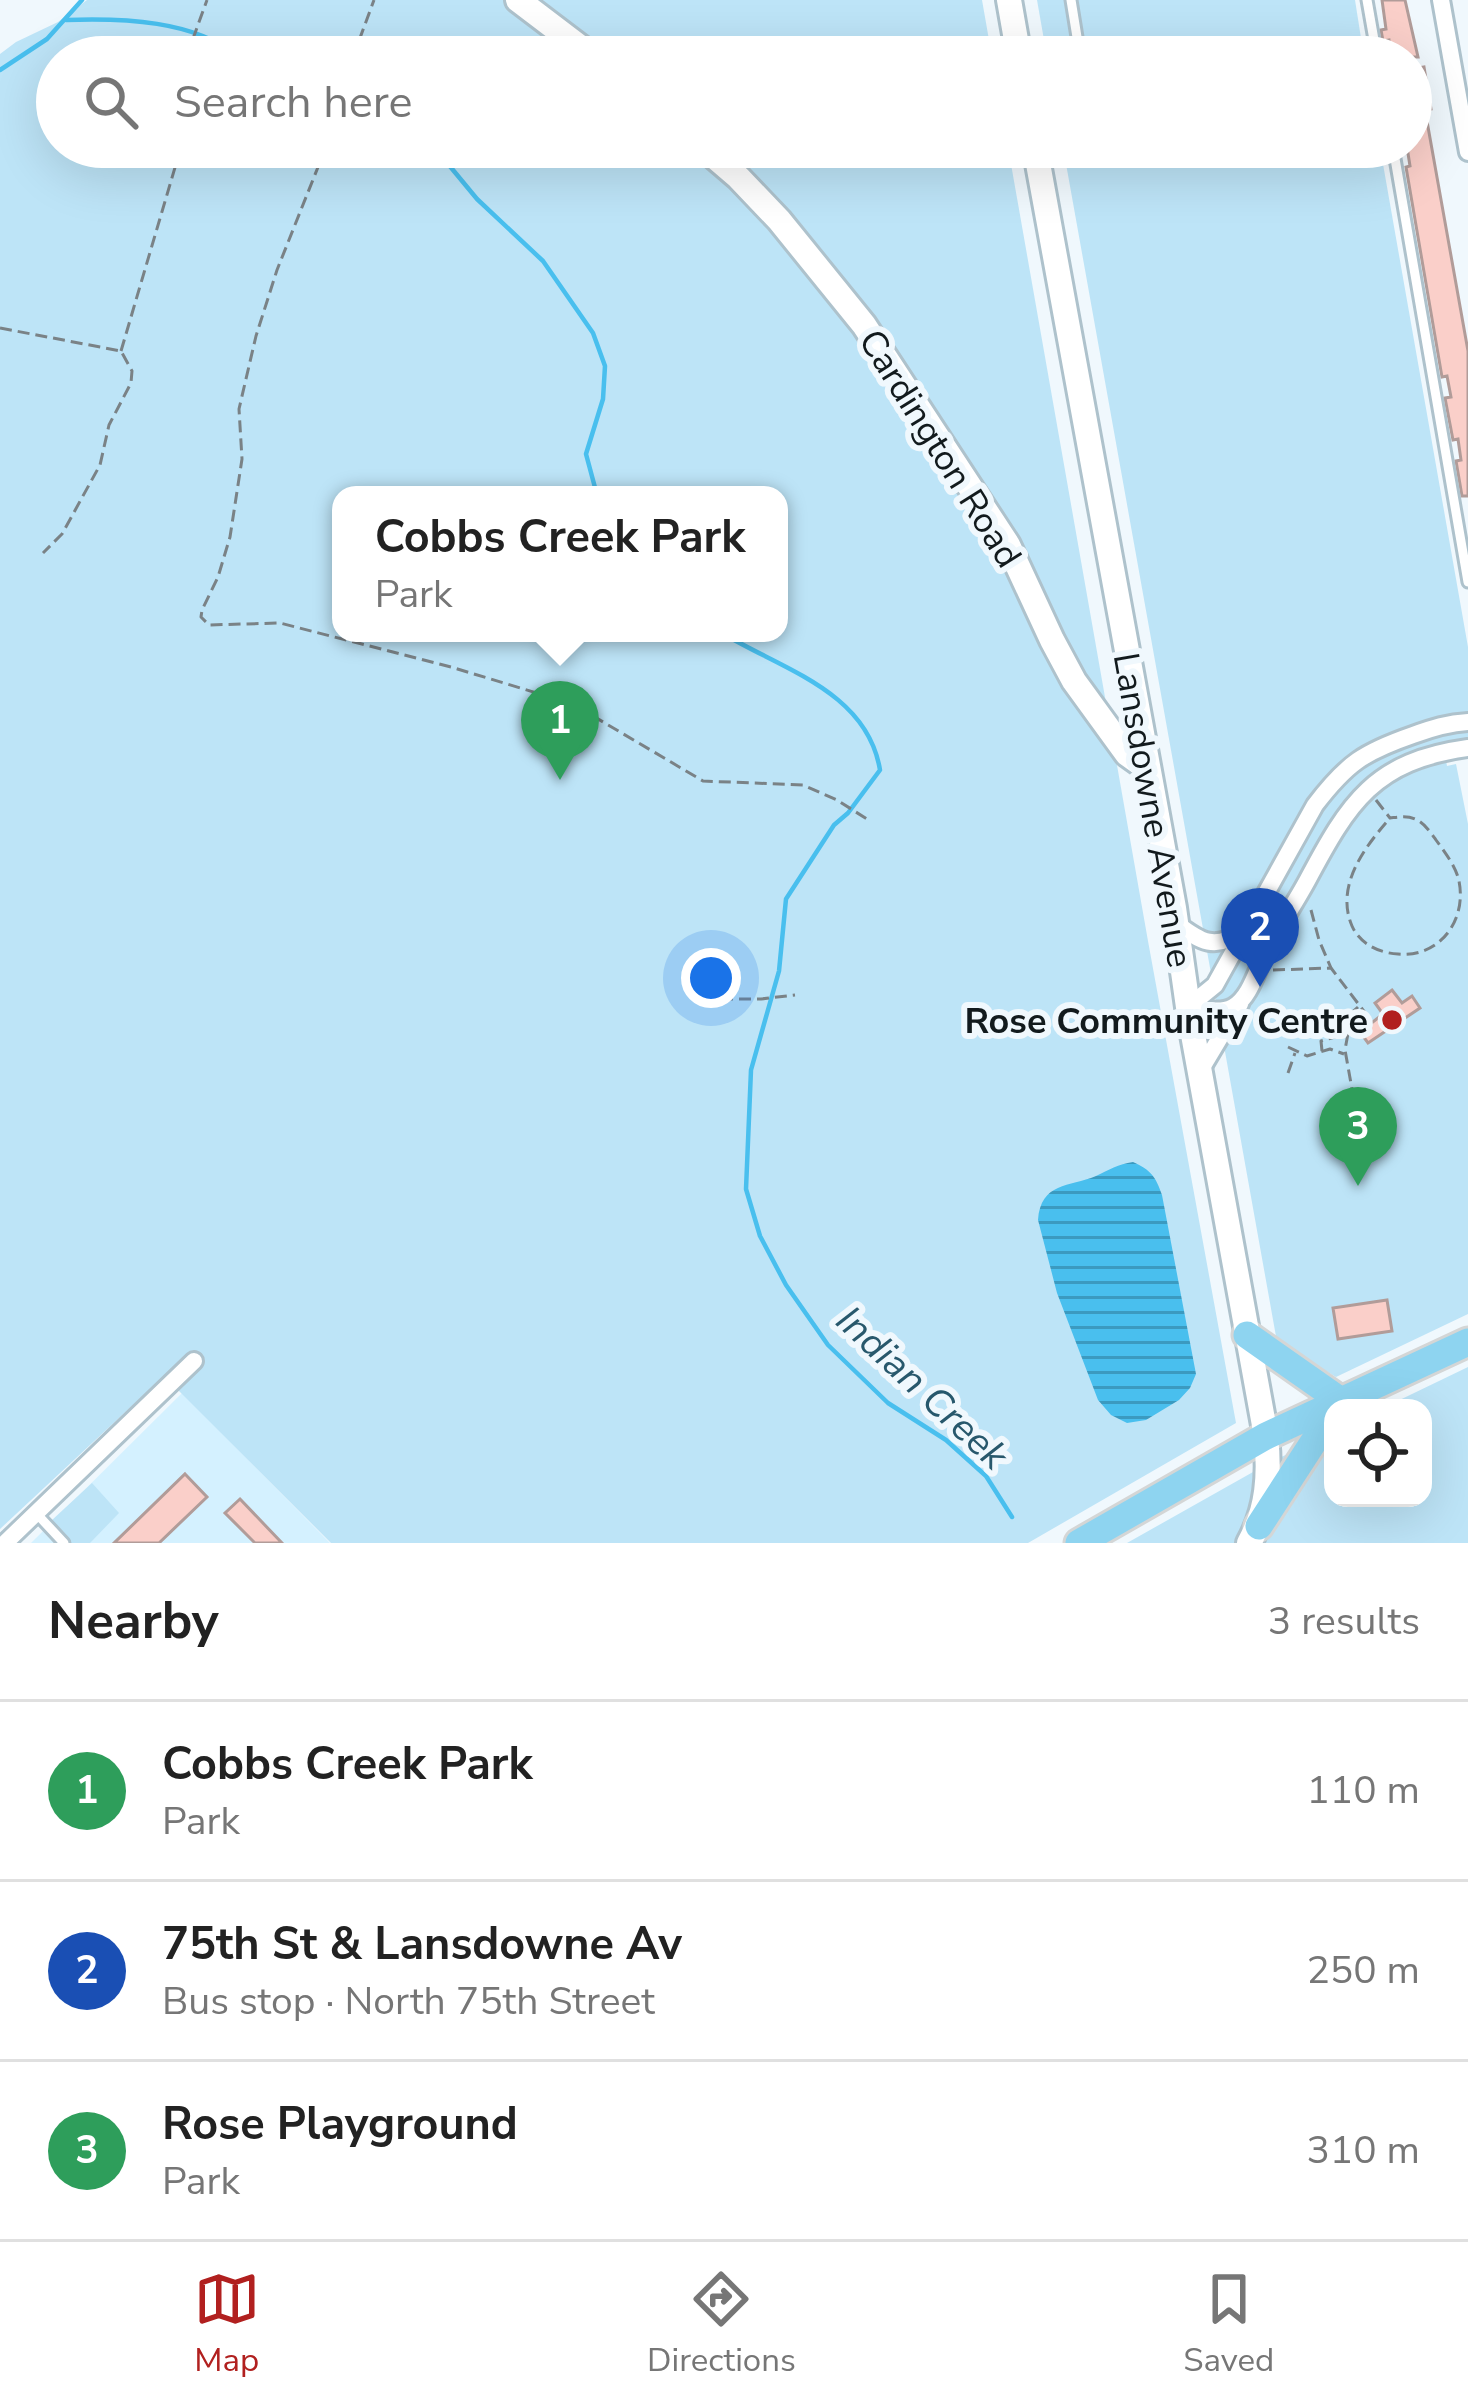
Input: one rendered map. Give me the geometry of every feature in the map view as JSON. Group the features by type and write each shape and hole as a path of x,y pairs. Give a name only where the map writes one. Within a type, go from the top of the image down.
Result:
{"main road":[{"path":"518,0 565,36"},
{"path":"1009,0 1015,36"},
{"name":"Cardington Road","path":"728,168 779,220 864,325 1008,545 1074,681 1127,754 1148,769"},
{"name":"Lansdowne Avenue","path":"1039,168 1266,1436 1270,1469 1254,1534"},
{"path":"1247,1335 1326,1399"},
{"path":"1352,1399 1468,1342"},
{"path":"1079,1543 1266,1436 1324,1412"},
{"path":"1254,1534 1324,1426"}],"street":[{"path":"1441,0 1460,64 1468,148"},
{"path":"1188,1007 1215,986 1315,805 1335,780 1372,749 1446,723 1468,722"},
{"path":"1200,1071 1358,797 1402,765 1468,751"},
{"path":"1176,923 1201,941 1216,943 1249,927"},
{"path":"1188,1007 1222,1011 1242,1001"},
{"path":"4,1543 194,1361"}],"lane":[{"path":"1071,0 1077,36"},
{"path":"1367,0 1373,36"},
{"path":"1397,168 1468,582"},
{"path":"36,1513 64,1543"}],"path":[{"path":"194,36 207,0"},
{"path":"361,36 374,0"},
{"path":"43,553 62,533 100,465 109,425 131,383 132,371 121,351 175,168"},
{"path":"318,168 256,336 239,409 242,459 230,537 202,610 209,625 280,623 332,636"},
{"path":"0,328 121,351"},
{"path":"354,642 540,694 593,716 703,781 802,785 870,821"},
{"path":"1367,789 1390,818"},
{"path":"1406,816 1426,827 1459,878 1461,907 1450,930 1437,946 1414,954 1375,949 1356,935 1346,912 1347,886 1370,841 1390,818 1406,816"},
{"path":"1305,885 1318,940 1331,968 1366,1014 1349,1028 1346,1054 1364,1156"},
{"path":"1257,970 1331,968"},
{"path":"721,999 795,994"},
{"path":"1322,1051 1321,1041 1335,1037 1360,1006"},
{"path":"1288,1047 1307,1056 1330,1049 1346,1054"},
{"path":"1288,1073 1296,1052"}],"shaded area":[{"path":"87,0 982,0 988,36 36,36 36,168 1012,168 1236,1423 1028,1543 331,1543 164,1376 0,1529 0,54 58,22"},
{"path":"1037,0 1355,0 1361,36 1043,36"},
{"path":"1067,168 1384,168 1468,647 1468,739 1443,744 1447,766 1456,764 1468,824 1468,1314 1336,1377 1277,1342"},
{"path":"1468,1367 1468,1543 1127,1543 1324,1436 1324,1507 1432,1507 1432,1399 1402,1399"},
{"path":"182,1393 330,1543 31,1543"},
{"path":"92,1483 119,1513 90,1543 71,1543 51,1521"}],"water":[{"path":"1133,1162 1152,1175 1162,1195 1196,1374 1179,1400 1146,1420 1127,1423 1111,1415 1098,1400 1057,1293 1038,1220 1051,1192"}],"building":[{"path":"1382,0 1405,0 1413,36 1382,36 1381,30 1386,29"},
{"path":"1432,149 1468,351 1468,496 1462,496 1458,439 1453,440 1445,398 1451,397 1447,376 1442,377 1406,168 1432,168"},
{"name":"Rose Community Centre","path":"1392,990 1402,1003 1412,996 1420,1008 1368,1043 1360,1032 1383,1014 1375,1003"},
{"path":"1387,1300 1392,1331 1338,1339 1333,1308"},
{"path":"185,1474 207,1497 159,1543 114,1543"},
{"path":"240,1499 282,1543 255,1543 225,1513"}],"waterway":[{"path":"50,36 82,0"},
{"name":"Indian Creek","path":"66,20 134,21 203,36"},
{"path":"0,70 36,46"},
{"name":"Indian Creek","path":"451,168 543,261 593,333 605,366 603,399 586,454 595,486"},
{"name":"Indian Creek","path":"739,642 840,701 872,743 880,770 834,825 786,899 779,971 751,1070 746,1189 760,1236 786,1285 828,1345 888,1403 946,1440 986,1476 1012,1517"}],"place":[{"name":"Cobbs Creek Park","path":"560,780"},
{"name":"75th St & Lansdowne Av","path":"1260,987"},
{"name":"Rose Community Centre","path":"1392,1020"},
{"name":"Rose Playground","path":"1358,1186"}]}
